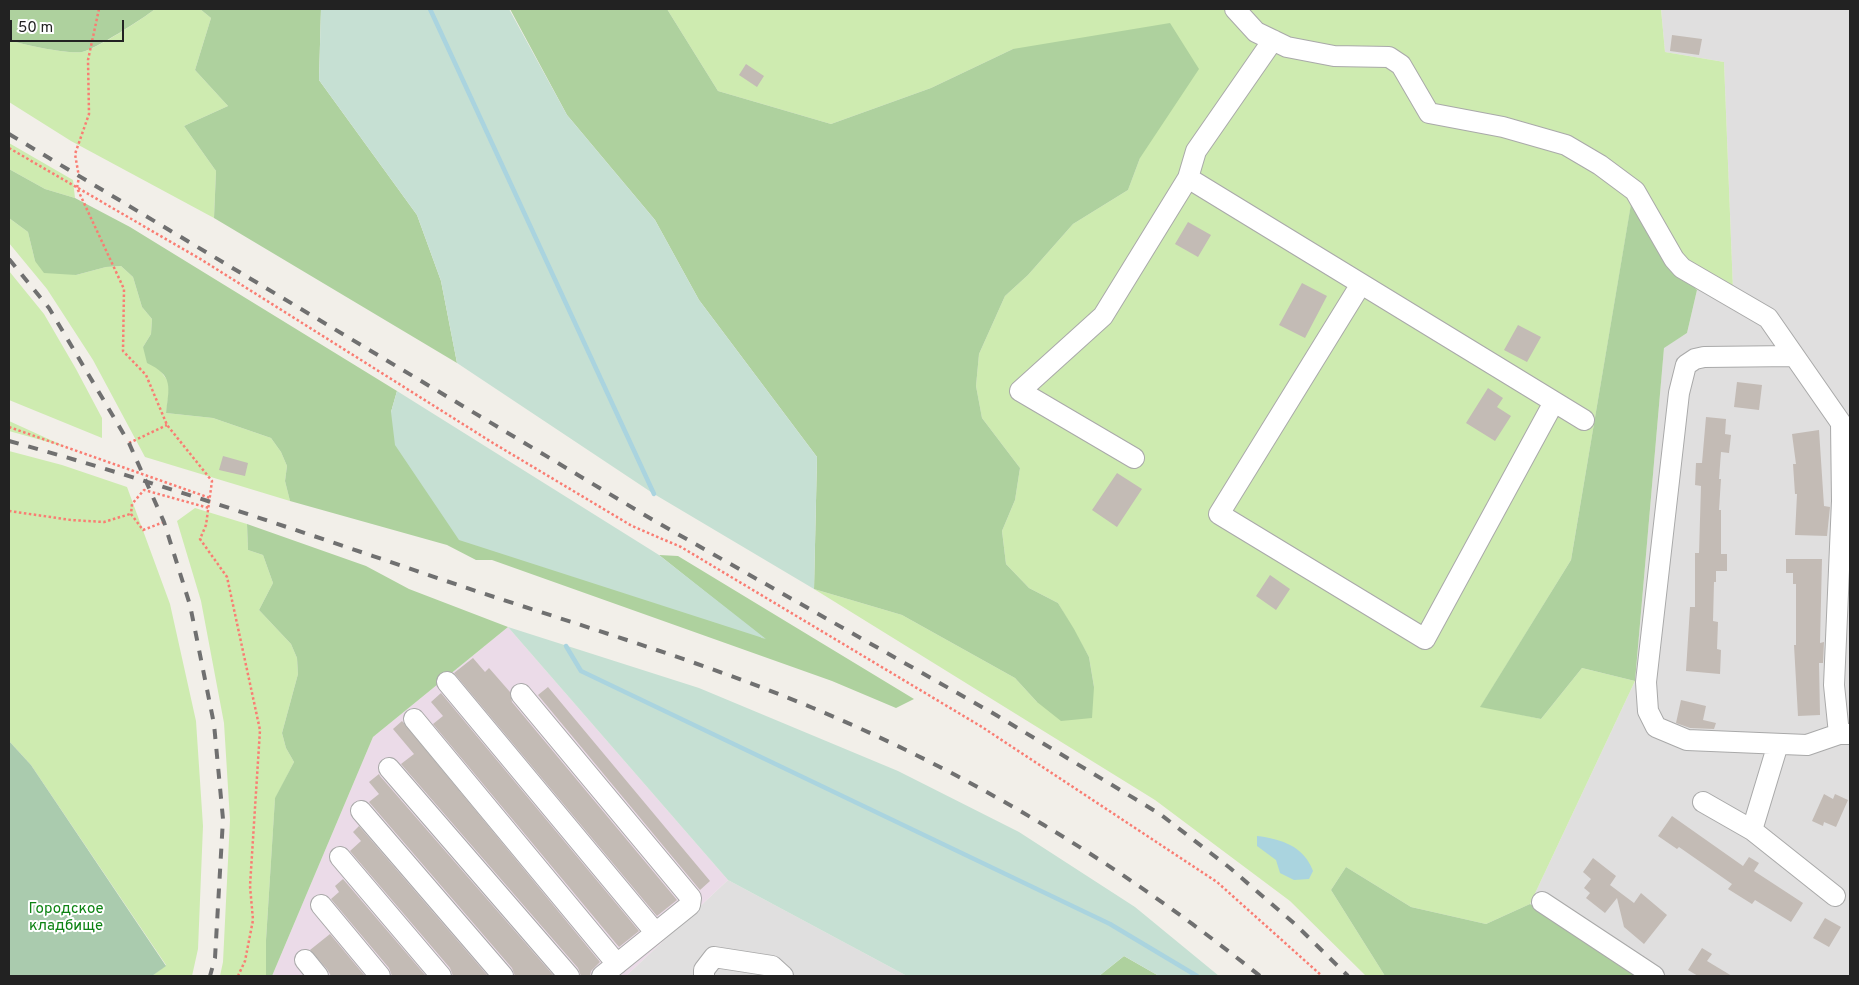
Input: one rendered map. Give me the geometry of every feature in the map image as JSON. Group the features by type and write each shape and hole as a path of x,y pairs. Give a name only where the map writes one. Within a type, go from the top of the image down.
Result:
{"lane":[{"path":"1236,9 1256,32 1287,47 1334,56 1389,57 1401,65 1429,114 1503,127 1566,145 1600,166 1635,191 1674,260 1682,268 1768,318 1841,423 1842,501 1834,685 1844,734 1807,745 1687,740 1656,727 1648,711 1646,682 1679,393 1686,365 1695,359 1704,357 1794,356"},
{"path":"1134,458 1020,390 1102,316 1188,178 1196,152 1273,40"},
{"path":"1188,178 1584,420"},
{"path":"1361,284 1219,514 1227,519 1425,639 1554,402"},
{"path":"447,682 655,932"},
{"path":"414,718 610,970 690,905 691,898 521,694"},
{"path":"1752,830 1778,744"},
{"path":"389,768 569,976"},
{"path":"1703,802 1752,830 1835,896"},
{"path":"362,811 502,976"},
{"path":"340,857 441,976"},
{"path":"1542,902 1654,976"},
{"path":"321,905 380,976"},
{"path":"704,976 704,970 714,957 772,966 783,976"},
{"path":"305,960 318,976"}],"path":[{"path":"99,9 88,60 89,114 75,154 79,177 77,188 124,289 123,351 146,375 167,425 212,481 206,525 200,539 227,577 260,730 250,886 253,920 245,961 238,976"},
{"path":"9,148 202,260 493,442 624,521 681,547 982,727 1217,882 1322,976"},
{"path":"129,443 167,425"},
{"path":"9,427 210,498"},
{"path":"130,514 132,504 144,490 209,508"},
{"path":"9,511 71,520 104,522 130,514"},
{"path":"130,514 143,530 164,522"}],"shaded area":[{"path":"1661,9 1850,9 1850,976 1644,976 1530,904 1635,681 1664,347 1687,333 1697,290 1733,290 1724,62 1665,52"},
{"path":"508,627 728,880 626,976 272,976 373,737"},
{"path":"728,880 907,976 626,976"}],"green space":[{"path":"9,9 155,9 97,46 82,52 66,52 9,40"},
{"path":"155,9 200,9 211,18 195,70 228,106 184,126 216,171 214,218 71,141 9,102 9,40 45,49 82,52 108,40"},
{"path":"200,9 321,9 319,80 417,215 441,281 457,363 214,218 216,171 184,126 228,106 195,70 211,18"},
{"path":"321,9 509,9 567,115 655,220 699,300 817,457 814,589 654,494 457,363 441,281 417,215 319,80"},
{"path":"510,9 667,9 718,91 831,124 931,88 1013,49 1170,23 1199,69 1140,158 1128,190 1073,224 1028,275 1005,296 979,354 976,386 982,418 1020,468 1015,500 1002,531 1006,564 1029,588 1058,603 1074,629 1089,657 1094,687 1092,718 1061,721 1037,702 1015,678 902,615 814,589 817,457 699,300 655,220 567,115"},
{"path":"667,9 1661,9 1665,52 1724,62 1733,290 1697,290 1668,263 1631,205 1571,560 1481,706 1541,719 1582,668 1635,681 1530,904 1486,924 1411,907 1346,867 1331,890 1385,976 1366,976 1290,901 1155,800 814,589 902,615 1015,678 1037,702 1094,687 1089,657 1058,603 1029,588 1006,564 1002,531 1015,500 1020,468 982,418 976,386 979,354 1005,296 1028,275 1073,224 1128,190 1140,158 1013,49 931,88 831,124 718,91"},
{"path":"9,143 73,180 75,198 45,189 9,169"},
{"path":"9,169 45,189 75,198 130,227 397,391 391,412 764,639 659,555 678,556 914,699 896,708 832,681 492,560 476,560 447,545 290,501 285,481 287,466 281,452 271,438 213,418 166,413 168,383 162,373 147,363 143,347 151,334 152,319 142,307 133,277 121,266 106,267 76,275 44,273 35,261 28,232 9,218"},
{"path":"1631,204 1668,263 1697,290 1687,333 1664,348 1635,681 1582,668 1541,719 1480,707 1571,560"},
{"path":"9,218 28,232 35,261 76,275 106,267 121,266 133,277 142,307 152,319 151,334 143,347 170,384 166,413 213,418 271,438 281,452 287,466 285,481 290,501 145,457 93,360 47,289 9,243"},
{"path":"9,271 44,314 76,369 102,418 102,438 9,400"},
{"path":"397,391 659,555 766,639 459,540 395,445 391,412"},
{"path":"9,421 66,447 9,431"},
{"path":"9,451 62,465 127,487 170,604 196,721 203,826 198,949 192,976 152,976 166,965 31,765 9,741"},
{"path":"195,508 247,524 248,550 263,555 273,583 259,610 291,644 297,658 298,674 282,733 286,748 294,762 275,799 266,940 266,976 220,976 223,962 230,820 224,723 201,601 177,521"},
{"path":"247,524 366,566 409,589 508,627 373,737 272,976 266,976 266,940 275,798 294,762 286,748 282,733 298,674 297,658 291,644 259,610 273,583 263,555 248,550"},
{"path":"508,627 699,688 898,771 1019,832 1135,907 1219,976 1159,976 1124,956 1099,976 907,976 728,880"},
{"name":"Городское кладбище","path":"9,741 31,765 166,966 152,976 9,976"},
{"path":"1346,867 1411,907 1486,924 1530,904 1644,976 1385,976 1331,890"},
{"path":"1124,956 1159,976 1099,976"}],"water":[{"path":"1257,836 1275,839 1298,850 1309,862 1313,871 1309,879 1294,880 1280,873 1276,860 1257,846"}],"building":[{"path":"1672,35 1702,39 1699,55 1670,51"},
{"path":"746,64 764,76 757,87 739,75"},
{"path":"1188,222 1211,235 1198,257 1175,244"},
{"path":"1302,283 1327,296 1305,338 1279,325"},
{"path":"1518,325 1541,337 1527,362 1504,350"},
{"path":"1737,382 1762,385 1759,410 1734,407"},
{"path":"1488,388 1503,398 1497,407 1511,416 1495,441 1466,423"},
{"path":"1706,417 1726,419 1725,434 1731,435 1729,453 1721,452 1719,479 1721,479 1719,510 1721,510 1721,554 1727,554 1727,571 1716,571 1716,582 1714,582 1713,621 1718,622 1717,649 1721,650 1720,674 1686,671 1690,607 1695,607 1695,553 1699,553 1701,486 1695,485 1696,463 1702,463"},
{"path":"1819,430 1824,506 1830,507 1827,536 1795,535 1797,494 1795,494 1793,464 1796,464 1792,434"},
{"path":"223,456 248,463 245,476 219,470"},
{"path":"1117,473 1142,489 1117,527 1092,510"},
{"path":"1786,559 1822,559 1820,643 1824,642 1823,663 1819,663 1820,715 1798,716 1794,645 1796,645 1796,584 1793,584 1793,573 1786,573"},
{"path":"1270,575 1290,589 1276,610 1256,596"},
{"path":"473,658 485,672 489,668 510,692 512,702 677,900 657,916 454,673"},
{"path":"548,687 710,881 700,890 538,695"},
{"path":"441,693 639,931 619,947 433,724 443,716 431,702"},
{"path":"1681,700 1706,706 1703,720 1716,723 1714,729 1690,728 1676,723"},
{"path":"402,721 600,962 591,971 590,976 581,976 578,968 401,764 414,754 393,729"},
{"path":"379,774 554,976 515,976 512,968 369,802 379,794 369,782"},
{"path":"1824,794 1833,799 1835,794 1848,800 1836,827 1824,822 1823,826 1812,821"},
{"path":"1672,816 1743,866 1749,857 1759,863 1754,871 1803,903 1791,922 1755,900 1752,904 1728,889 1732,884 1679,847 1677,849 1658,836"},
{"path":"359,826 488,976 453,976 450,968 350,851 361,841 353,832"},
{"path":"1593,858 1616,876 1610,885 1634,903 1641,893 1667,915 1644,944 1624,927 1617,898 1605,913 1586,898 1590,893 1584,888 1591,879 1583,872"},
{"path":"343,879 426,976 392,976 389,968 331,899 339,892 335,886"},
{"path":"1825,918 1841,927 1829,947 1813,938"},
{"path":"330,934 365,976 331,976 310,950"},
{"path":"1702,948 1712,954 1707,961 1732,976 1698,976 1688,970"}],"waterway":[{"path":"430,9 654,494"},
{"path":"566,646 581,671 1110,924 1197,976"}],"railway":[{"path":"9,134 653,520 996,715 1160,814 1230,868 1296,925 1348,976"},
{"path":"9,259 49,308 129,443 164,522 190,605 214,724 223,819 215,958 210,976"},
{"path":"9,441 123,474 292,529 726,674 813,708 873,734 932,763 1046,826 1155,898 1260,976"}]}
